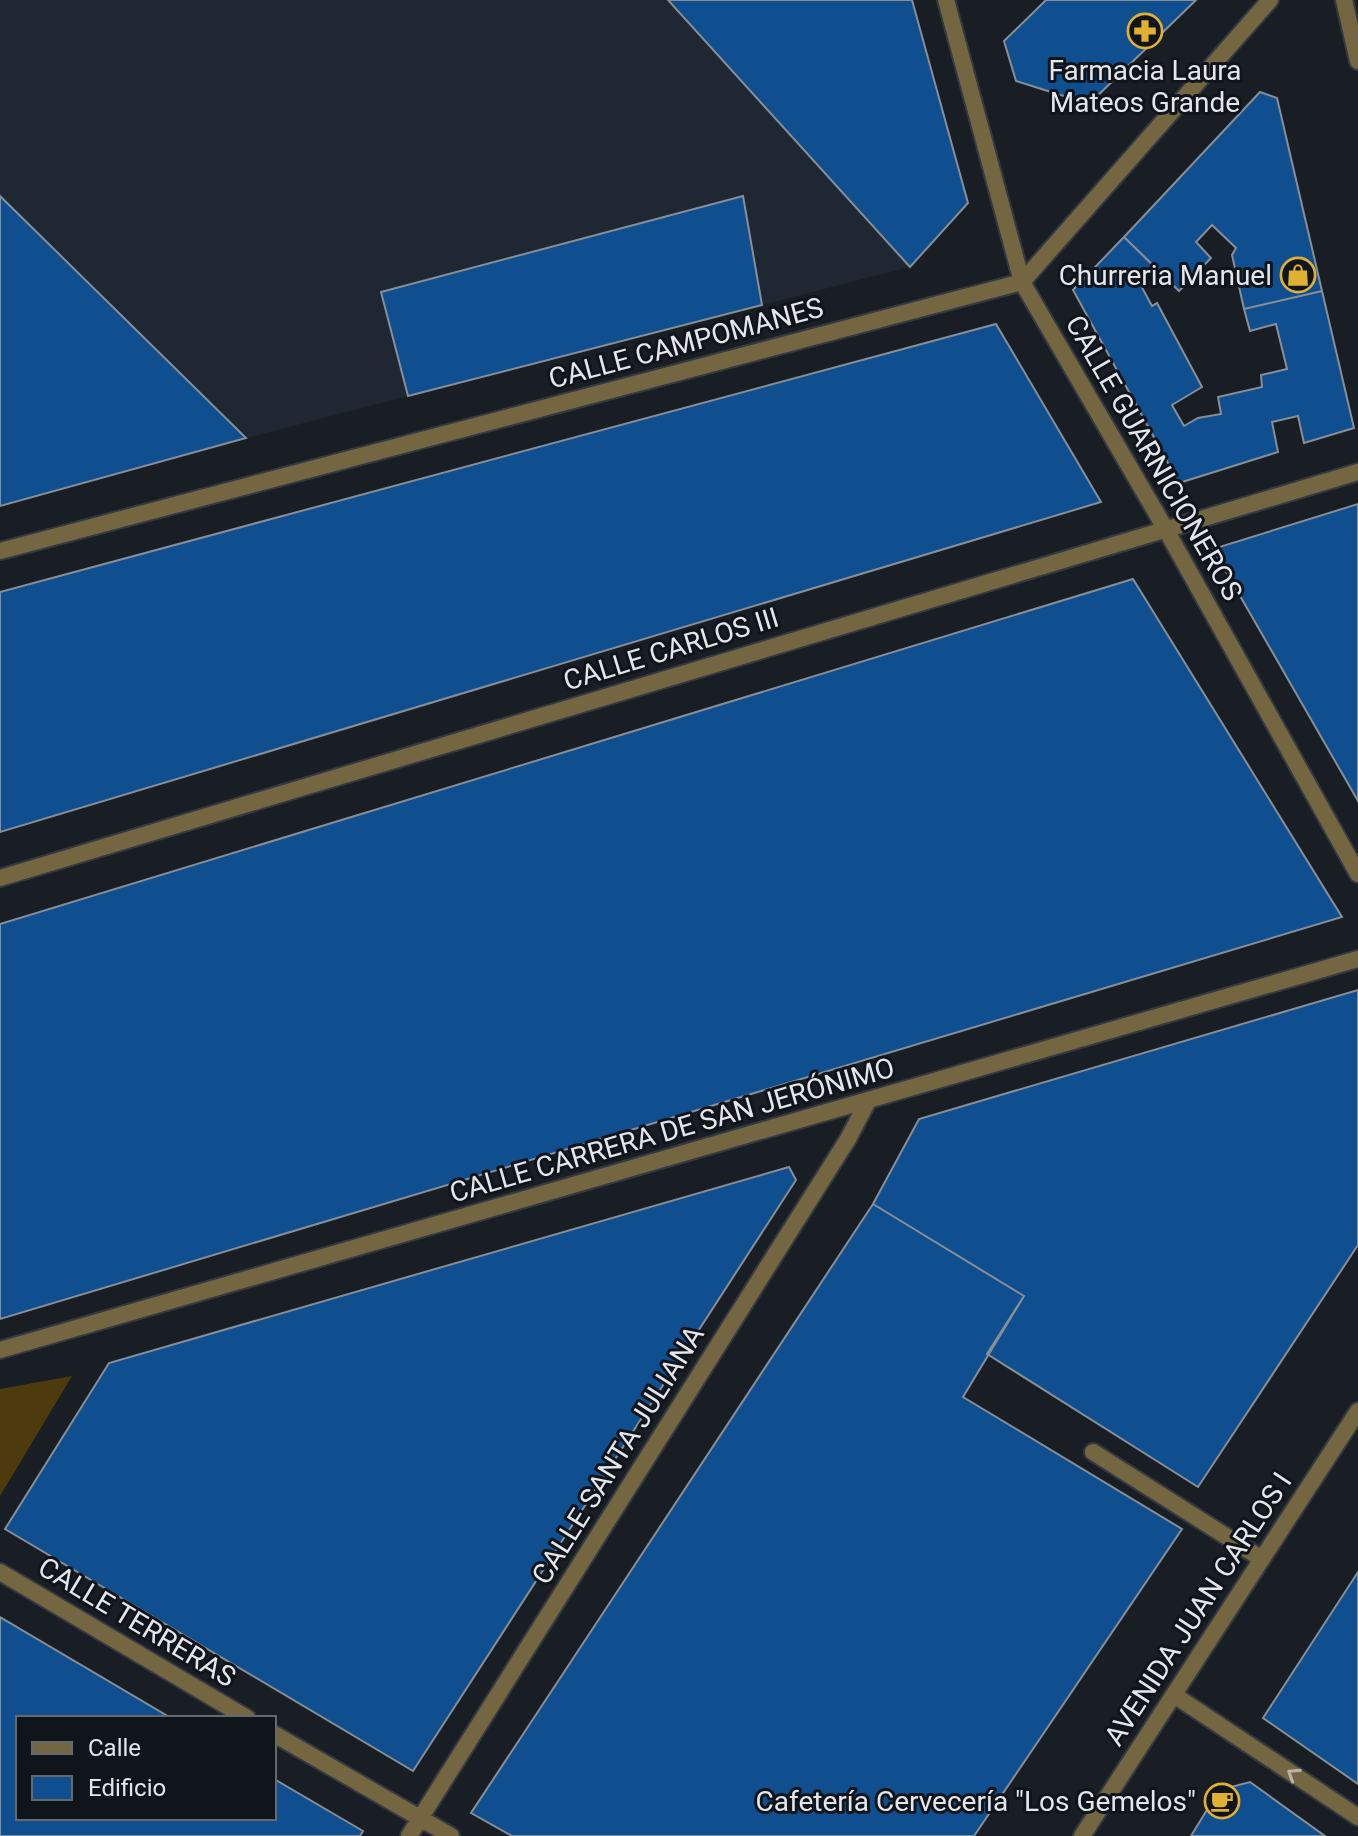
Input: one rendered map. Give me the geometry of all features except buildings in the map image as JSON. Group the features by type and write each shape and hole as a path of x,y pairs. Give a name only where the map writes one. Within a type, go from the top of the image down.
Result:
{"street":[{"name":"CALLE GUARNICIONEROS","path":"946,0 1022,282 1165,528 1358,874"},
{"path":"1022,282 1270,0"},
{"path":"1344,0 1358,61"},
{"name":"CALLE CAMPOMANES","path":"0,551 1022,282"},
{"name":"CALLE CARLOS III","path":"0,878 1358,472"},
{"name":"CALLE CARRERA DE SAN JERÓNIMO","path":"0,1350 1358,959"},
{"name":"CALLE SANTA JULIANA","path":"409,1836 848,1139 868,1101"},
{"name":"AVENIDA JUAN CARLOS I","path":"1082,1836 1358,1411"},
{"path":"1093,1452 1262,1559"},
{"name":"CALLE TERRERAS","path":"0,1572 244,1716"},
{"path":"1174,1695 1358,1817"},
{"path":"276,1735 451,1836"}],"shaded area":[{"path":"0,0 668,0 910,267 246,438 0,196"},
{"path":"72,1376 0,1496 0,1389"}],"place":[{"name":"Farmacia Laura Mateos Grande","path":"1145,31"},
{"name":"Churreria Manuel","path":"1298,275"},
{"name":"Cafetería Cervecería \"Los Gemelos\"","path":"1222,1801"}]}
